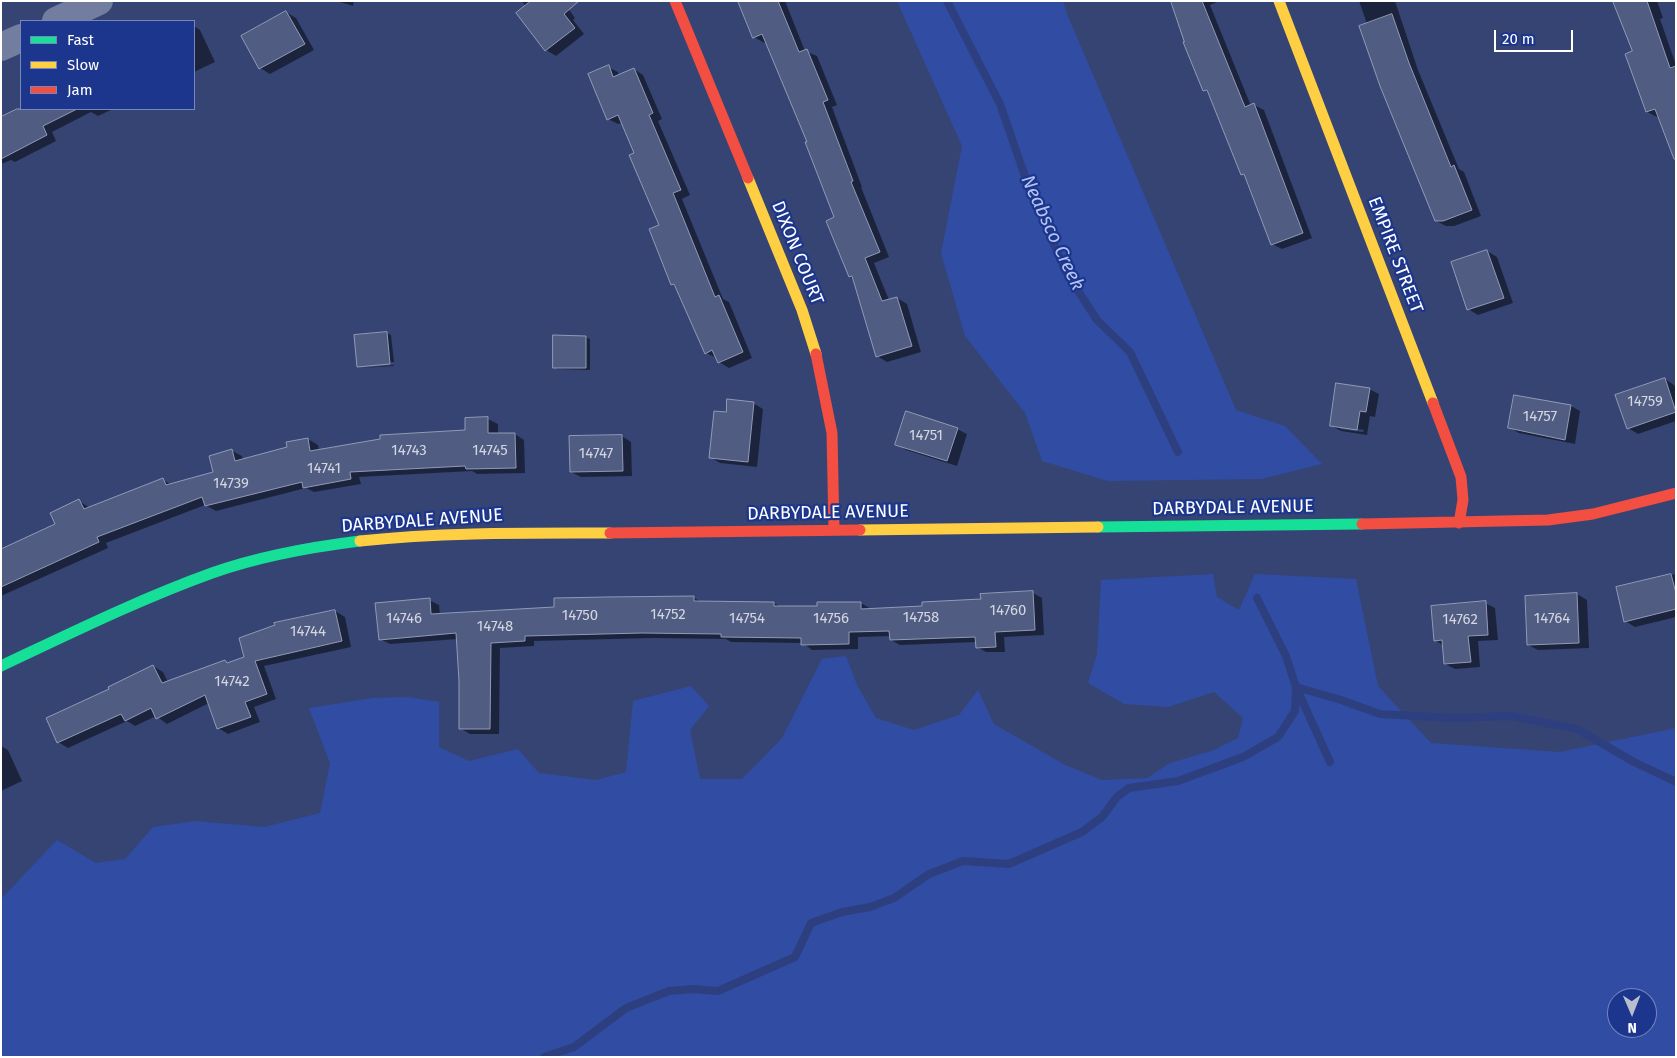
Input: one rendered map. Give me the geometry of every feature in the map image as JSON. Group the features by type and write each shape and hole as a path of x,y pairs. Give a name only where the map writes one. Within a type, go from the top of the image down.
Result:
{"street":[{"path":"58,20 98,1"},
{"name":"DIXON COURT","path":"675,1 802,310 818,359 832,433 834,530"},
{"name":"EMPIRE STREET","path":"1279,1 1461,477 1463,500 1459,523"},
{"path":"1,48 20,38"},
{"name":"DARBYDALE AVENUE","path":"1,666 138,602 214,572 287,552 401,537 481,534 1459,523 1557,519 1593,514 1676,493"}],"shaded area":[{"path":"897,1 1063,1 1236,410 1285,426 1322,464 1261,479 1108,481 1042,461 1025,413 965,336 941,253 962,146"},
{"path":"1213,574 1217,597 1239,610 1255,574 1356,579 1378,686 1431,743 1560,752 1676,728 1676,1057 1,1057 1,899 57,840 96,863 125,859 153,827 195,821 264,827 320,813 330,763 309,708 373,698 408,697 439,702 439,747 469,761 518,749 539,773 596,780 626,772 633,701 691,686 709,706 690,730 700,779 742,779 782,738 822,659 846,656 857,685 876,718 914,730 959,715 978,690 994,724 1065,765 1102,780 1147,778 1170,763 1214,750 1238,738 1243,718 1214,692 1168,707 1124,704 1088,683 1097,654 1101,580"}],"building":[{"path":"531,1 579,1 564,14 575,28 545,51 516,13"},
{"path":"738,1 778,1 799,52 807,49 828,100 823,102 853,181 851,182 880,252 865,258 882,301 897,297 912,346 876,357 852,276 849,277 826,221 834,217 805,142 807,142 762,34 753,38"},
{"path":"1171,1 1202,1 1245,107 1254,103 1303,233 1271,245 1244,174 1241,175 1207,90 1203,91 1183,42"},
{"path":"1613,1 1647,1 1670,68 1676,66 1676,159 1674,159 1655,109 1646,112 1625,54 1632,51"},
{"path":"286,11 305,44 259,69 241,36"},
{"path":"1392,14 1409,63 1451,167 1454,165 1472,210 1443,221 1435,221 1380,86 1359,26"},
{"path":"609,65 613,77 634,68 653,113 649,115 681,190 673,193 715,297 719,295 743,352 718,363 712,350 705,354 674,284 671,285 649,229 659,225 629,155 634,153 618,115 607,120 588,74"},
{"path":"17,109 75,110 43,126 47,135 1,159 1,117"},
{"path":"1487,250 1504,298 1467,310 1451,262"},
{"path":"387,332 390,364 357,367 354,335"},
{"path":"553,335 586,336 586,368 553,368"},
{"path":"1665,378 1676,412 1627,429 1615,395"},
{"path":"1336,383 1370,388 1366,412 1360,411 1357,430 1330,426"},
{"path":"1514,395 1571,405 1565,440 1508,428"},
{"path":"727,399 754,402 748,462 709,458 714,411 726,412"},
{"path":"906,411 958,428 947,461 895,445"},
{"path":"488,417 488,433 515,433 516,468 466,469 465,466 350,472 351,479 303,488 302,482 205,506 202,497 97,537 99,542 1,587 1,549 55,524 50,513 79,499 84,509 163,478 166,485 213,472 209,456 232,449 235,461 287,447 286,442 308,438 310,451 380,439 380,435 465,430 465,418"},
{"path":"622,435 623,471 570,472 569,436"},
{"path":"1671,574 1676,593 1676,609 1624,622 1616,587"},
{"path":"1033,591 1035,630 995,632 996,647 976,648 975,637 890,640 889,631 849,632 849,644 801,645 801,638 721,637 721,634 642,633 525,636 525,641 491,643 490,729 459,729 456,633 379,640 375,603 430,598 431,614 554,607 554,598 694,596 694,601 774,602 774,606 817,606 817,602 861,602 861,609 922,606 922,602 981,599 980,594"},
{"path":"1577,593 1579,643 1527,645 1525,596"},
{"path":"1486,601 1488,635 1468,636 1471,662 1444,664 1442,640 1434,641 1431,606"},
{"path":"335,610 342,641 255,661 267,694 245,702 251,717 217,729 205,695 156,719 151,708 125,721 121,714 57,743 46,718 109,689 108,687 153,665 162,683 225,660 227,663 244,657 239,638 275,625 274,623"}],"waterway":[{"name":"Neabsco Creek","path":"947,1 1000,104 1027,182 1066,272 1097,320 1130,352 1178,452"},
{"name":"Neabsco Creek","path":"544,1057 574,1047 626,1008 669,991 692,989 718,991 795,957 811,923 842,912 870,907 894,898 929,874 963,861 1009,864 1082,832 1102,817 1117,797 1129,788 1178,781 1243,757 1278,737 1295,711 1296,687 1286,656 1257,598"},
{"path":"1330,762 1296,687 1380,714 1454,718 1511,716 1577,729 1634,762 1676,782"}],"traffic: fast":[{"path":"1098,527 1362,524"},
{"path":"1,666 132,605 212,573 286,553 360,541"}],"traffic: slow":[{"path":"1279,1 1433,403"},
{"path":"748,178 802,310 816,354"},
{"path":"860,530 1098,527"},
{"path":"360,541 516,533 610,533"}],"traffic: jam":[{"path":"675,1 748,178"},
{"path":"816,354 832,433 834,530"},
{"path":"1433,403 1461,477 1463,500 1459,523"},
{"path":"1362,524 1548,520 1593,514 1676,493"},
{"path":"610,533 860,530"}]}
